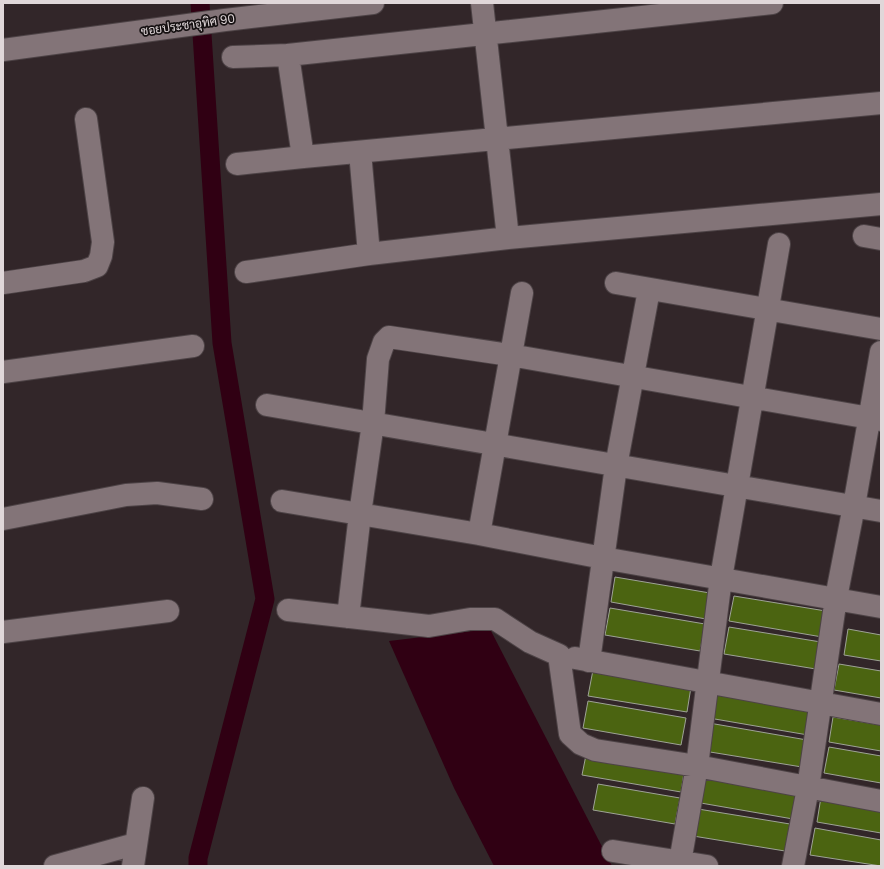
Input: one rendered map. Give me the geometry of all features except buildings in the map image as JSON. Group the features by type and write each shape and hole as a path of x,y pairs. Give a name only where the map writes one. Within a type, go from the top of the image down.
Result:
{"street":[{"name":"ซอยประชาอุทิศ 90","path":"3,50 225,20 373,3"},
{"path":"482,3 487,34 508,238"},
{"path":"232,57 288,55 772,3"},
{"path":"288,55 303,157"},
{"path":"237,164 881,103"},
{"path":"3,283 84,271 98,266 102,256 103,242 86,119"},
{"path":"360,152 369,254"},
{"path":"246,272 369,254 508,238 881,204"},
{"path":"680,862 697,766 709,682 721,578 779,244"},
{"path":"616,283 649,290 881,329"},
{"path":"588,661 616,466 649,290"},
{"path":"478,534 522,293"},
{"path":"348,617 360,514 373,424 378,359 384,342 390,337 510,355 752,399 875,419"},
{"path":"3,372 193,346"},
{"path":"793,866 808,788 836,598 854,506 875,419 881,352"},
{"path":"267,405 881,511"},
{"path":"3,519 126,495 157,493 202,499"},
{"path":"282,501 478,534 603,558 881,607"},
{"path":"288,610 429,626 470,619 495,620 530,642 559,655 881,714"},
{"path":"3,632 168,611"},
{"path":"559,655 570,734 581,744 595,750 697,766 881,802"},
{"path":"133,866 135,844 143,798"},
{"path":"55,866 135,844"},
{"path":"613,851 707,866"}],"shaded area":[{"path":"490,629 612,866 494,866 454,788 389,641"}],"waterway":[{"path":"198,866 198,858 265,599 222,343 200,3"}]}
